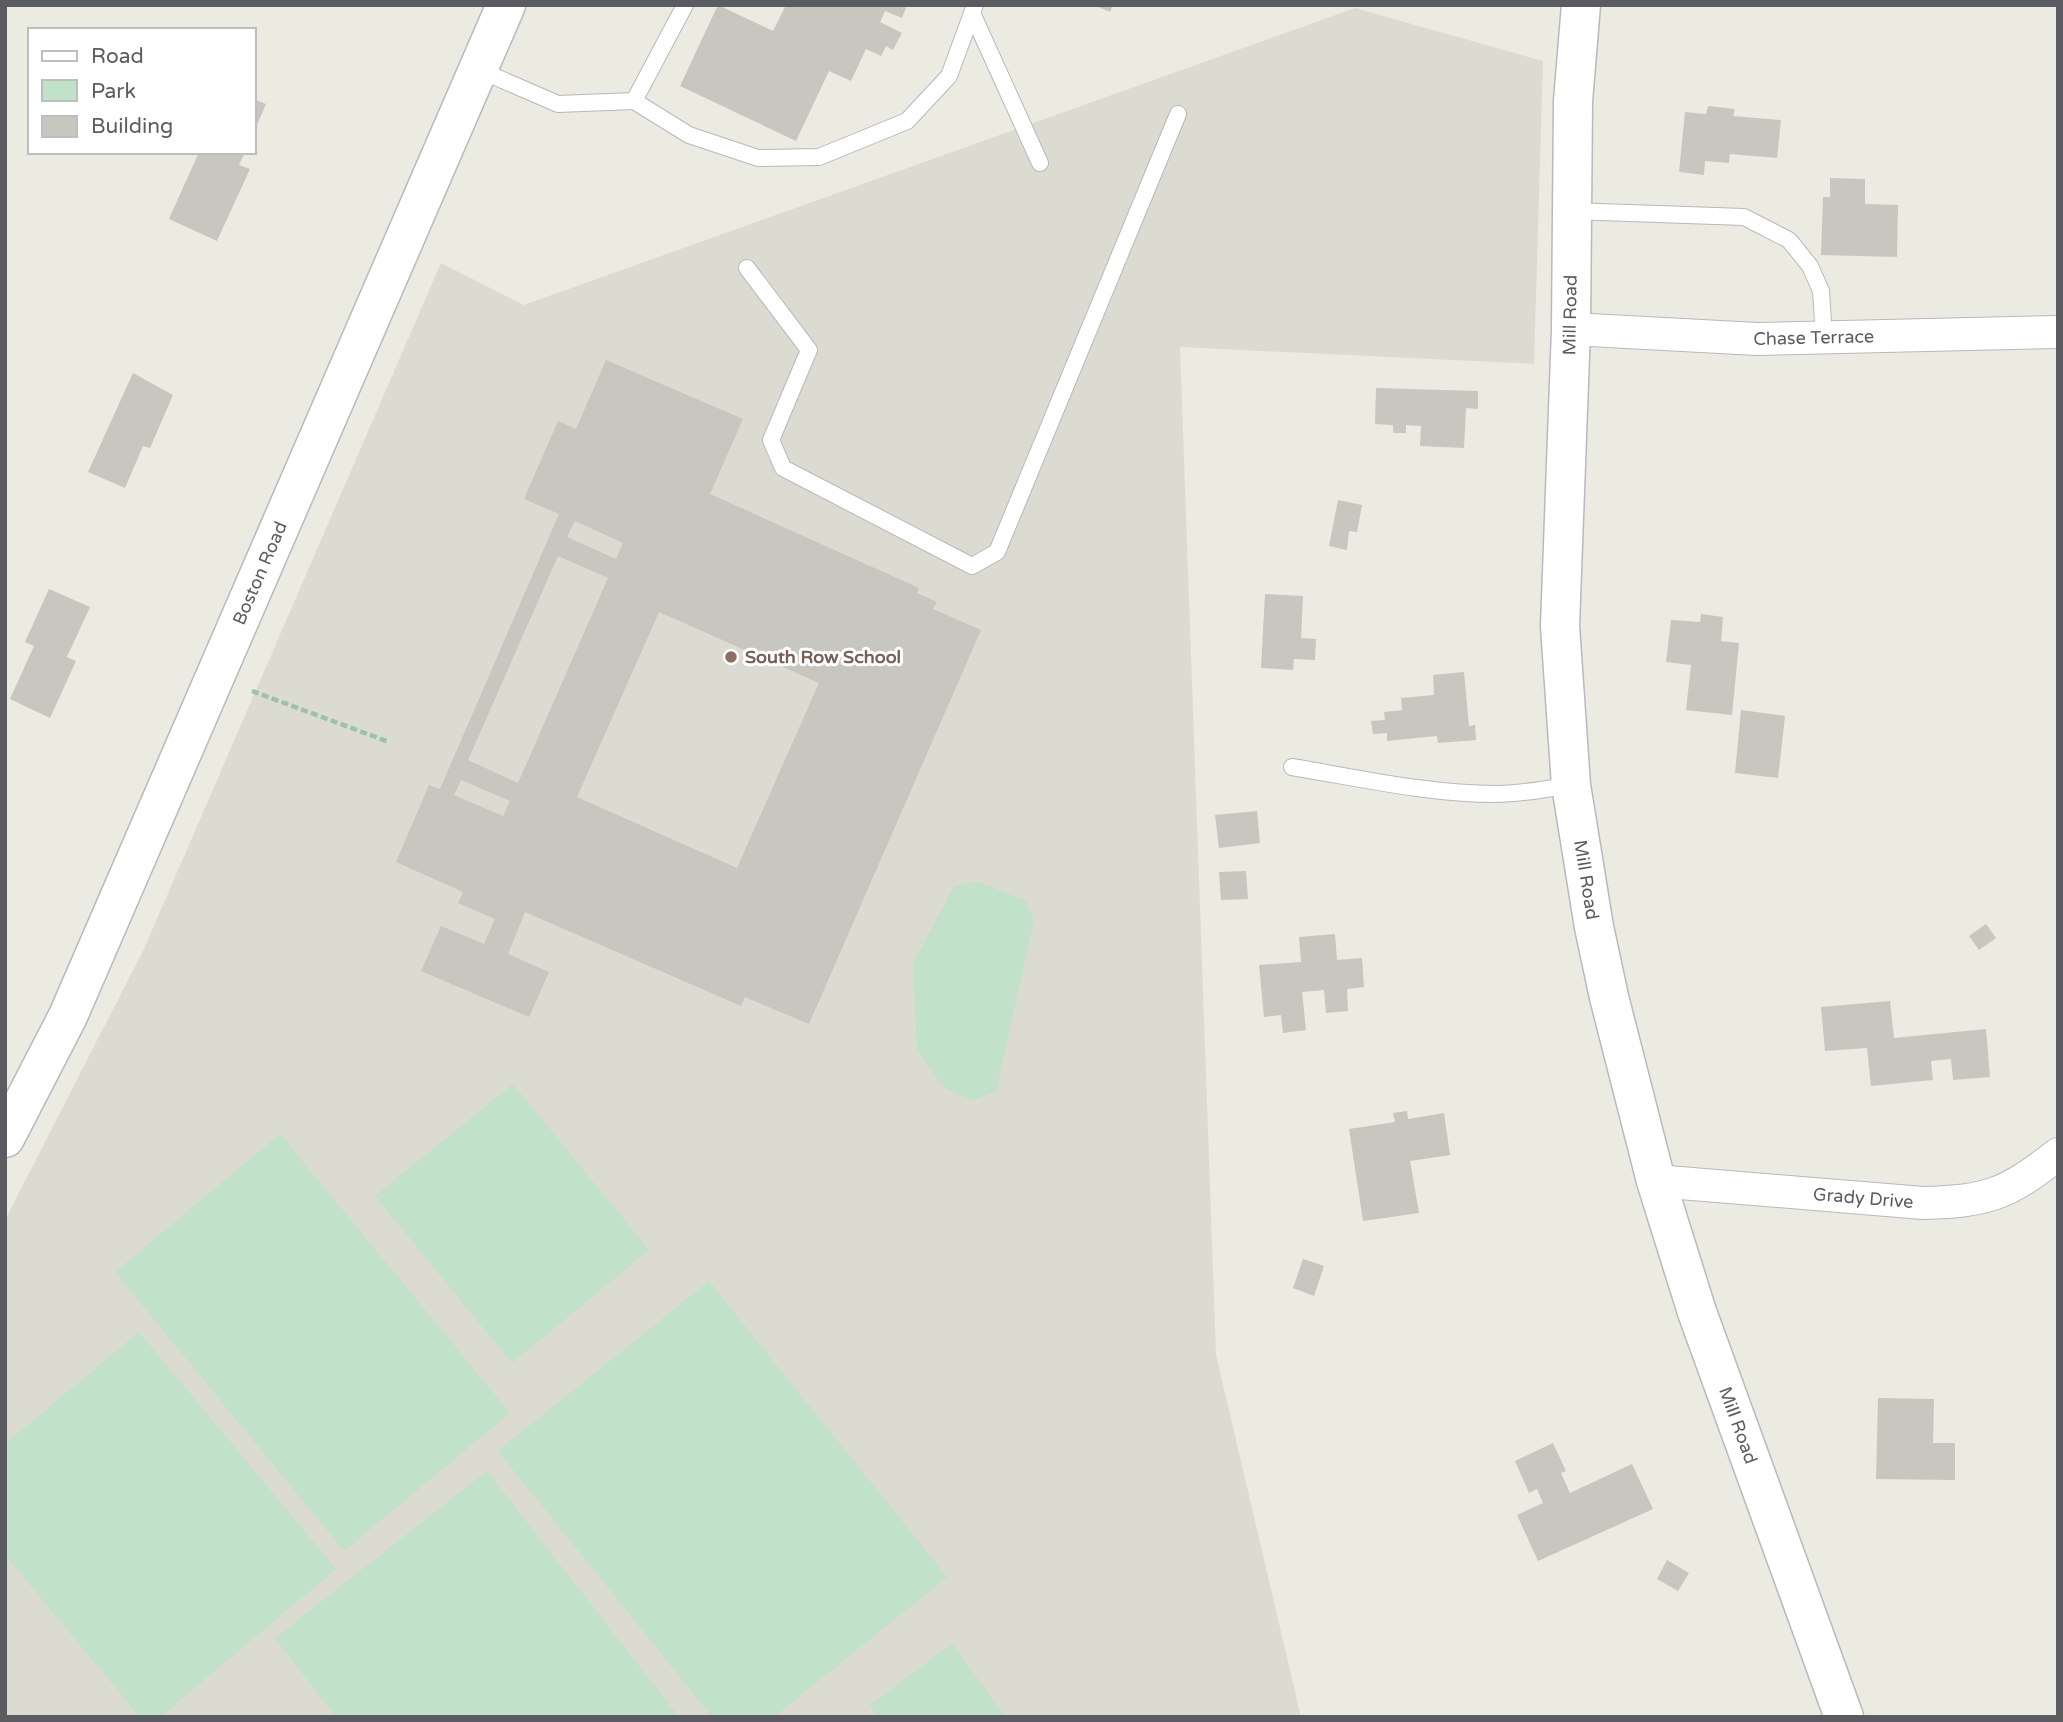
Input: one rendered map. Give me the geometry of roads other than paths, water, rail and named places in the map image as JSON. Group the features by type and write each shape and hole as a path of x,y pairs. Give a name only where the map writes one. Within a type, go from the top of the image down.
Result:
{"main road":[{"name":"Boston Road","path":"5,1138 68,1016 506,5"},
{"name":"Mill Road","path":"1581,5 1573,100 1571,329 1560,626 1571,785 1609,998 1656,1181 1697,1312 1844,1717"}],"street":[{"name":"Chase Terrace","path":"1571,329 1758,339 2058,332"},
{"name":"Grady Drive","path":"1656,1181 1923,1203 1959,1202 1988,1197 2020,1183 2058,1154"}],"lane":[{"path":"634,101 685,5"},
{"path":"477,69 558,104 634,101 689,135 758,158 819,157 907,121 949,76 973,9"},
{"path":"973,9 1040,163"},
{"path":"747,268 809,350 771,440 783,468 972,566 996,552 1178,114"},
{"path":"1572,211 1744,217 1788,240 1810,266 1821,290 1824,337"},
{"path":"1292,767 1428,789 1494,794 1523,793 1571,785"}],"place":[{"name":"South Row School","path":"731,657"}]}
